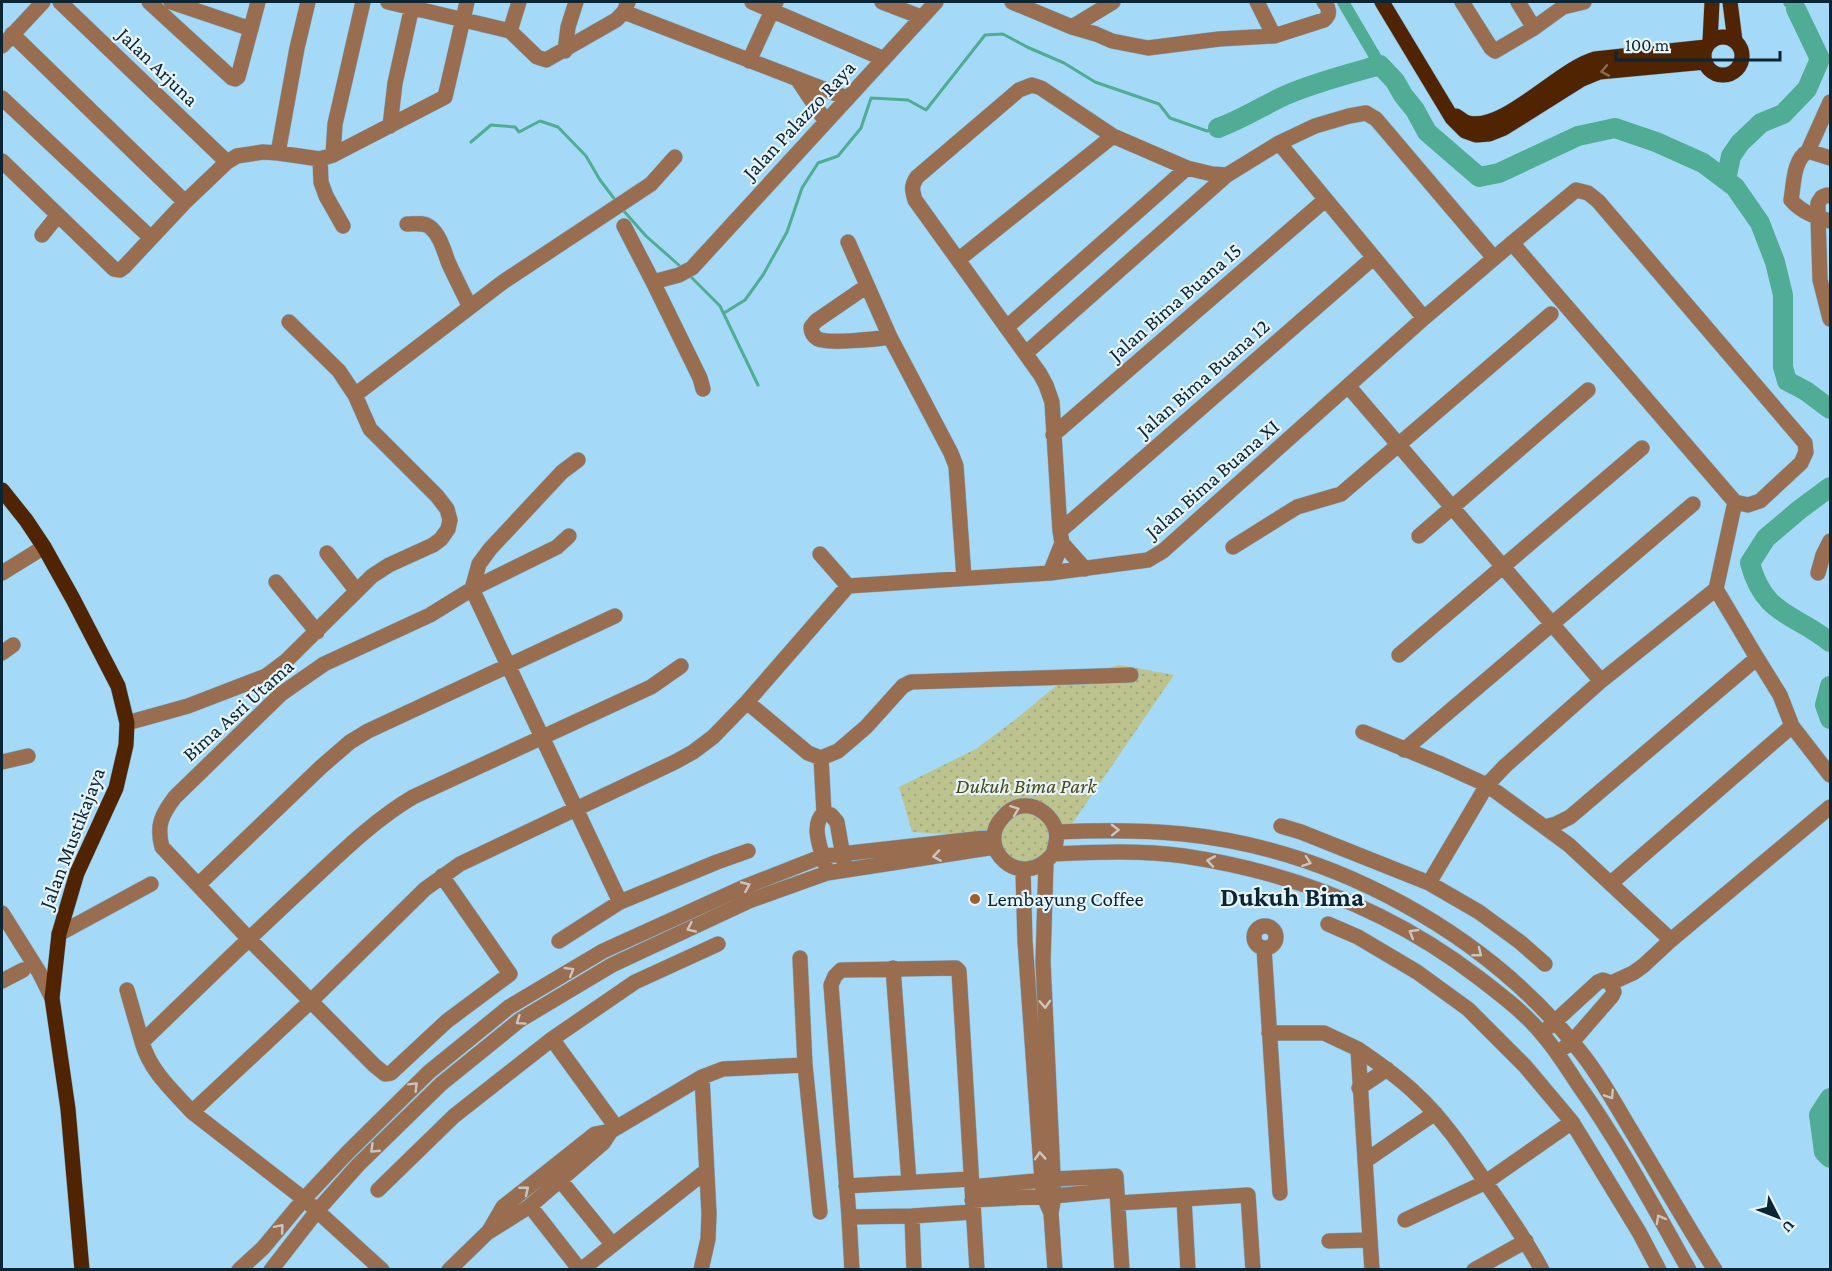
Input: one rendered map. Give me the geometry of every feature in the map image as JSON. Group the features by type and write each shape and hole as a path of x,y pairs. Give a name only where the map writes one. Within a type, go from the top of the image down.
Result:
{"main road":[{"path":"1382,2 1448,109 1467,123 1484,123 1496,119 1588,61 1603,58 1707,50 1722,37 1735,41 1739,45 1742,56 1736,70 1731,73 1720,75 1711,70 1707,50 1712,2"},
{"path":"1730,2 1735,41"},
{"name":"Jalan Mustikajaya","path":"2,490 44,547 88,626 118,686 127,723 126,745 116,788 76,873 59,934 52,998 69,1109 82,1269"}],"street":[{"path":"2,46 43,2"},
{"name":"Jalan Arjuna","path":"60,2 227,162"},
{"path":"149,2 235,79 238,77 258,2"},
{"path":"171,2 251,29"},
{"path":"278,153 308,2"},
{"path":"343,226 321,182 363,2"},
{"path":"388,2 413,4 462,20 510,31 542,60 564,51 616,20 626,7 749,61 847,98"},
{"path":"2,161 114,268 120,270 185,201 227,162 237,156 263,152 326,157 445,97 466,2"},
{"path":"510,31 519,2"},
{"path":"564,51 568,27 576,2"},
{"path":"752,2 774,6 884,59"},
{"path":"882,2 921,17"},
{"name":"Jalan Palazzo Raya","path":"653,282 686,271 936,2"},
{"path":"1012,2 1112,41 1148,48 1219,39 1274,36 1324,20 1329,13 1329,8 1324,2"},
{"path":"1072,27 1113,2"},
{"path":"1257,2 1274,36"},
{"path":"1462,2 1493,50 1496,51 1563,7 1584,2"},
{"path":"1518,2 1534,28"},
{"path":"390,126 395,83 413,4"},
{"path":"749,61 774,6"},
{"path":"12,34 185,201"},
{"path":"798,80 826,122"},
{"path":"1050,573 1061,537 1052,402 1046,385 1026,353 915,200 912,184 917,177 1019,90 1032,85 1041,88 1113,136 1187,168 1227,175"},
{"path":"2,98 151,238"},
{"path":"1824,219 1797,207 1791,200 1797,163 1801,155 1808,151 1830,102"},
{"path":"1026,353 1227,175 1280,143 1316,126 1349,116 1365,113 1376,118 1494,258"},
{"path":"958,260 1113,136"},
{"path":"1280,143 1424,318"},
{"path":"1808,151 1830,158"},
{"path":"355,395 503,282 651,184 675,157"},
{"path":"1007,327 1187,168"},
{"name":"Jalan Bima Buana XI","path":"848,586 1050,573 1148,560 1157,556 1424,318 1576,190 1588,193 1598,201 1804,443 1806,452 1801,463 1760,501 1748,505 1735,502"},
{"path":"1830,196 1822,197 1818,203 1824,219 1820,280 1830,319"},
{"name":"Jalan Bima Buana 15","path":"1053,435 1325,200"},
{"path":"42,235 58,215"},
{"path":"407,224 423,224 434,232 470,306"},
{"path":"624,226 700,378 703,389"},
{"path":"848,242 890,337 956,466 964,578"},
{"path":"1429,883 1487,785 1505,766 1601,681 1716,589 1735,502 1512,243"},
{"name":"Jalan Bima Buana 12","path":"1061,537 1373,258"},
{"path":"867,286 816,321 811,327 811,332 816,338 825,340 868,340 890,337"},
{"path":"1233,547 1297,507 1341,494 1551,314"},
{"path":"127,723 188,706 266,676 317,632 372,576 389,565 433,544 441,539 448,529 450,520 447,509 437,496 370,429 355,395 339,371 289,322"},
{"path":"1349,387 1601,681"},
{"path":"1419,536 1588,390"},
{"path":"1400,655 1642,448"},
{"path":"578,460 562,472 490,549 479,564 472,589 620,902"},
{"path":"1404,750 1693,504"},
{"name":"Bima Asri Utama","path":"442,876 510,974 447,1021 391,1073 385,1074 249,939 162,847 160,821 175,796 281,694 306,675 324,664 430,615 472,589 557,547 569,536"},
{"path":"1061,537 1085,569"},
{"path":"1818,573 1830,541"},
{"path":"2,573 44,547"},
{"path":"327,553 356,590"},
{"path":"192,1112 311,1001 425,889 442,876 460,864 675,762 712,737 747,702 848,586 820,554"},
{"path":"276,582 317,632"},
{"path":"1716,589 1776,688 1792,726 1830,775"},
{"path":"198,885 321,766 350,742 368,731 615,616"},
{"path":"1545,827 1570,817 1757,658"},
{"path":"142,1042 357,838 390,811 413,797 651,687 681,666"},
{"path":"747,702 808,753 821,758 838,751 866,727 903,686 911,682 1131,675"},
{"path":"1611,883 1792,726"},
{"path":"1364,732 1487,785 1569,845 1671,940"},
{"path":"2,762 28,756"},
{"path":"821,758 824,813 816,829 827,873"},
{"path":"1055,1269 1048,1180 1043,962 1049,858 1057,843 1057,832 1050,818 1038,808 1023,806 1008,811 998,822 994,842 1003,860 1016,868 1032,869 1049,858 1118,852 1182,856 1245,867 1301,882 1344,899 1406,929 1464,966 1500,994 1542,1033 1558,1053 1599,1115 1689,1269"},
{"path":"1542,1033 1598,982 1603,980 1611,983 1633,973 1830,807"},
{"path":"824,813 831,815 837,822 845,870"},
{"path":"1281,826 1429,883 1479,912 1520,942 1545,964"},
{"path":"1057,832 1121,830 1164,832 1248,845 1306,861 1362,883 1415,910 1465,943 1512,980 1572,1042 1609,1093 1715,1269"},
{"path":"239,1269 263,1248 303,1199 347,1153 429,1072 509,1007 603,951 744,887 823,856 994,842"},
{"path":"271,1269 317,1211 358,1165 441,1084 520,1020 612,965 749,901 827,873 994,842"},
{"path":"1245,867 1248,845"},
{"path":"560,940 620,902 748,851"},
{"path":"1023,870 1027,963 1048,1180"},
{"path":"59,934 151,884"},
{"path":"2,913 39,972 52,998"},
{"path":"1328,924 1358,937 1417,972 1468,1009 1525,1066 1572,1122 1659,1269"},
{"path":"378,1190 454,1116 552,1039 635,982 717,944"},
{"path":"1264,948 1280,1193"},
{"path":"800,958 805,1065 820,1212"},
{"path":"1027,963 1043,962"},
{"path":"852,1269 831,984 841,970 953,967 959,971 977,1269"},
{"path":"893,968 909,1182"},
{"path":"2,981 23,970"},
{"path":"1558,1053 1572,1042 1611,996 1613,987 1611,983"},
{"path":"127,990 144,1051 153,1069 192,1112 303,1199 382,1269"},
{"path":"1269,1034 1324,1033 1358,1049 1416,1093 1454,1136 1526,1241 1542,1269"},
{"path":"552,1039 614,1129"},
{"path":"1358,1049 1372,1269"},
{"path":"449,1269 487,1233 503,1207 595,1134 614,1129 702,1077 723,1069 805,1065"},
{"path":"1359,1088 1386,1069"},
{"path":"700,1269 708,1239 709,1214 702,1077"},
{"path":"1365,1161 1435,1113"},
{"path":"1405,1220 1486,1182 1572,1122"},
{"path":"487,1233 513,1219 530,1206 603,1143 614,1129"},
{"path":"530,1206 581,1269 706,1171"},
{"path":"849,1217 912,1216 972,1195 1048,1180 1116,1176 1122,1269"},
{"path":"560,1180 612,1244"},
{"path":"846,1186 909,1182 972,1195 1049,1197 1184,1199 1248,1195 1253,1269"},
{"path":"1184,1199 1188,1269"},
{"path":"912,1216 914,1269"},
{"path":"1329,1240 1369,1240"},
{"path":"1474,1269 1526,1241"}],"green space":[{"name":"Dukuh Bima Park","path":"1120,665 1174,675 1046,862 1003,860 993,837 912,832 899,787 976,749 1063,680"}],"waterway":[{"path":"1343,2 1380,65"},
{"path":"1789,2 1796,9"},
{"path":"1726,180 1731,156 1740,143 1761,123 1783,114 1807,89 1820,59 1796,9"},
{"path":"724,313 745,300 763,275 787,232 802,188 818,163 838,156 861,128 871,98 908,100 926,110 985,35 1003,34 1064,63 1095,82 1159,104 1170,118 1207,131 1218,128"},
{"path":"1218,128 1297,90 1380,65 1395,81 1427,132 1479,177 1499,173 1578,136 1615,128 1656,142 1703,163 1735,187 1760,223 1775,262 1783,295 1783,367 1787,381 1806,391 1830,409"},
{"path":"471,142 491,125 515,127 519,132 540,121 558,127 586,156 616,201"},
{"path":"622,209 646,236 681,267"},
{"path":"690,276 720,306 758,385"},
{"path":"1830,487 1766,538 1750,563 1763,594 1772,604 1830,642"},
{"path":"1830,686 1825,705 1830,719"},
{"path":"1830,1098 1819,1115 1824,1152 1830,1158"}],"place":[{"name":"Lembayung Coffee","path":"975,899"}],"district":[{"name":"Dukuh Bima","path":"1292,897"}]}
